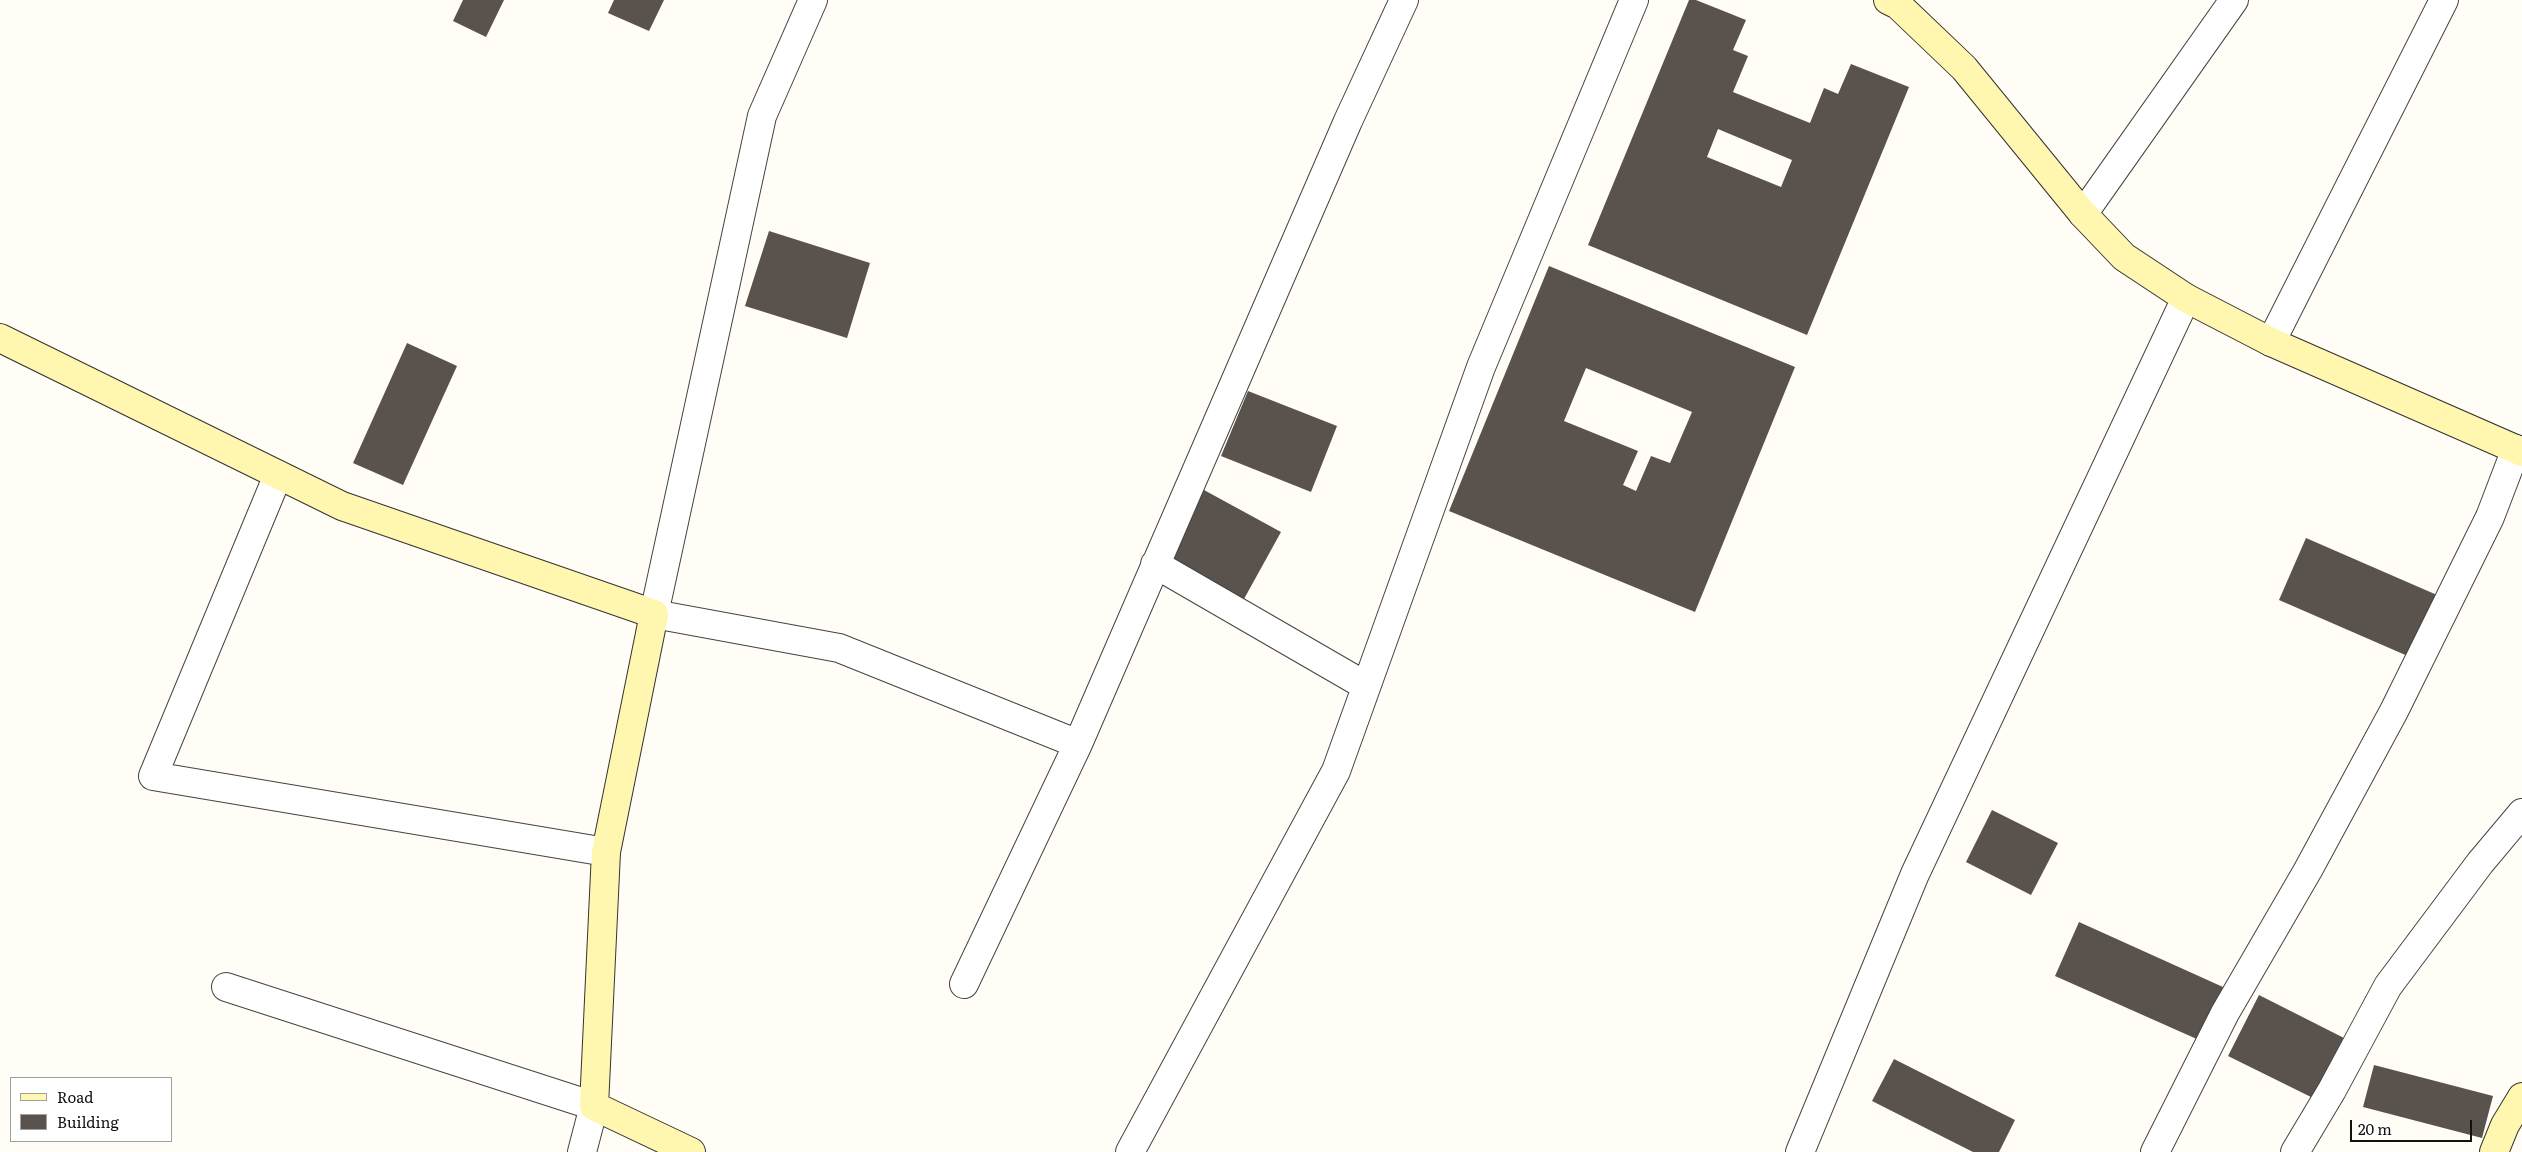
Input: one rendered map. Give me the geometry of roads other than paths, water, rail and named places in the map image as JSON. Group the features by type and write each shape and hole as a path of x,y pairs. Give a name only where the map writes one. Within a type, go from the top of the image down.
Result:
{"street":[{"path":"582,1152 594,1106 606,852 654,614 762,116 813,0"},
{"path":"964,984 1078,744 1154,564 1348,121 1404,0"},
{"path":"1130,1152 1336,771 1481,367 1634,0"},
{"path":"2083,214 2234,0"},
{"path":"2271,342 2444,0"},
{"path":"1896,2 1964,68 2083,214 2124,257 2186,298 2271,342 2519,451 2490,517 2394,711 2308,870 2225,1012 2155,1152"},
{"path":"1800,1152 1915,874 2186,298"},
{"path":"0,338 342,506 654,614 839,648 1078,744"},
{"path":"278,475 153,776 606,852"},
{"path":"1154,564 1366,686"},
{"path":"2295,1152 2332,1090 2388,986 2480,863 2522,813"},
{"path":"226,987 594,1106 691,1152"},
{"path":"2494,1152 2505,1126 2522,1097"}]}
